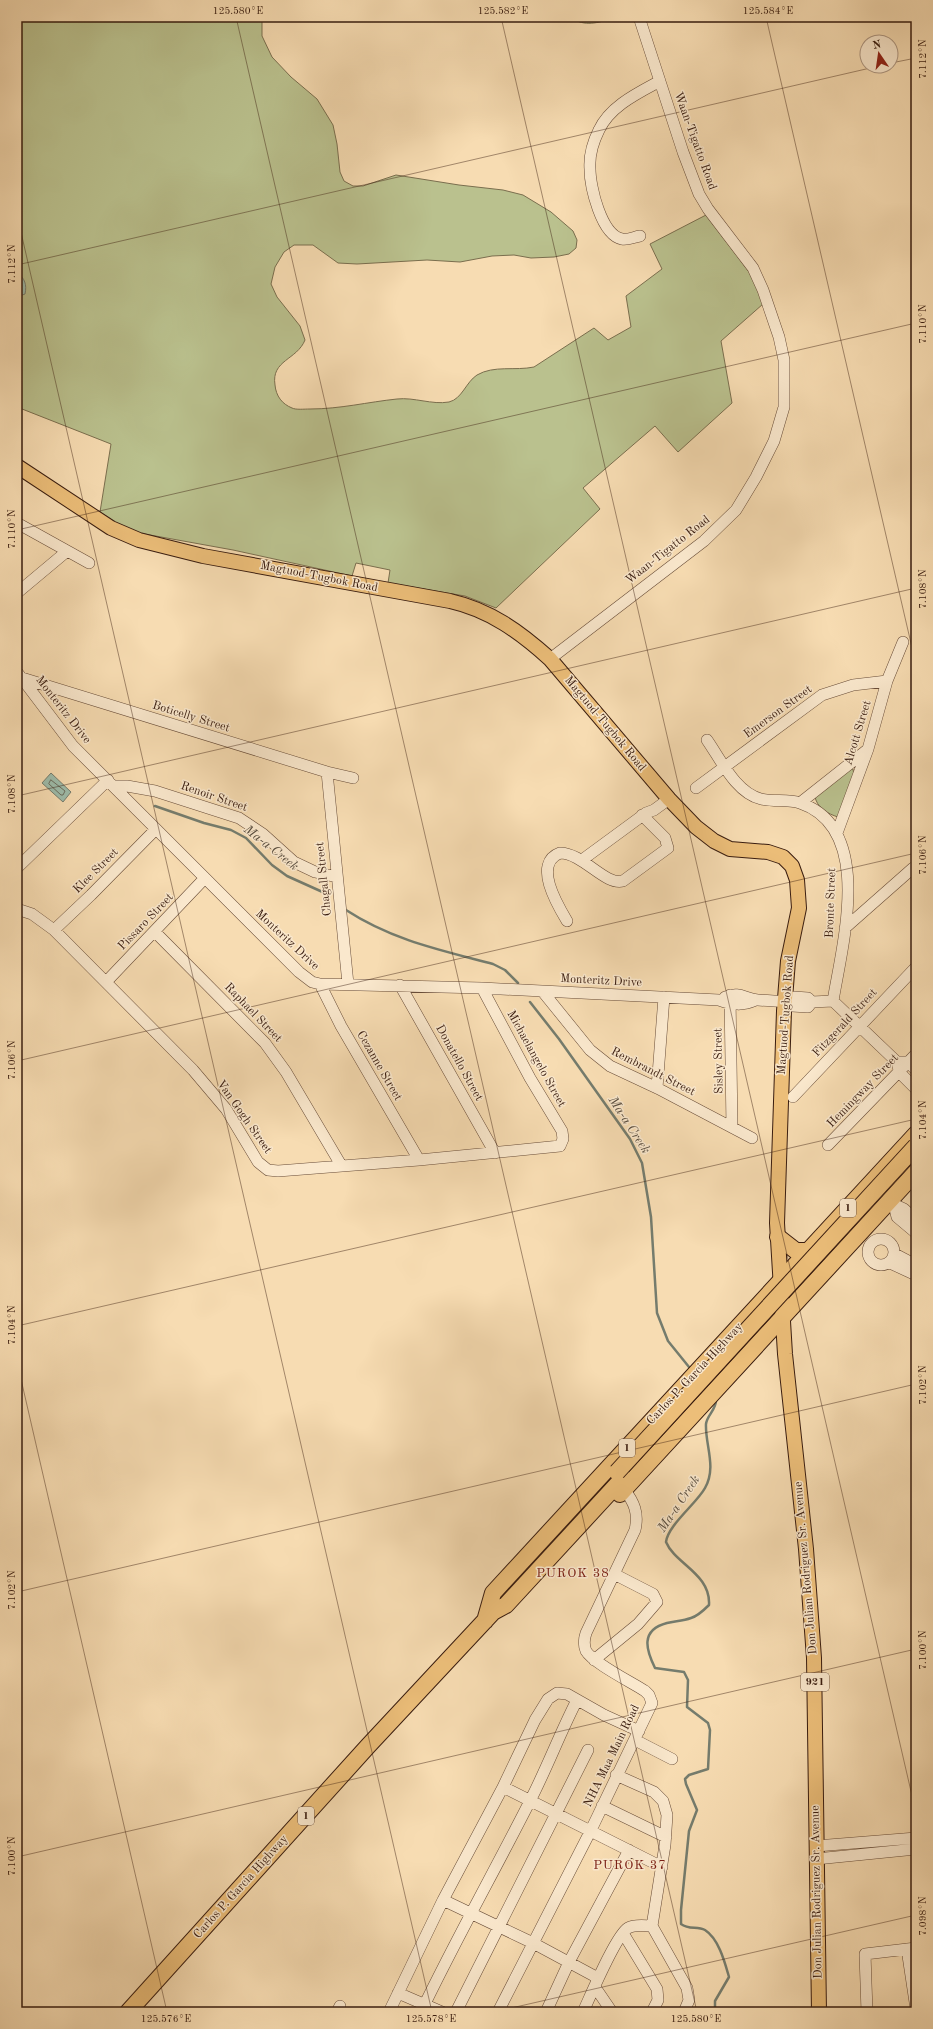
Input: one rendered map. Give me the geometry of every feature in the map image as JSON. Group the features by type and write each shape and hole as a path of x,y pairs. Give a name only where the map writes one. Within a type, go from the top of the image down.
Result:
{"highway":[{"name":"Carlos P. Garcia Highway","path":"489,1616 494,1593 870,1184 915,1140"},
{"name":"Carlos P. Garcia Highway","path":"621,1480 915,1140"},
{"name":"Carlos P. Garcia Highway","path":"128,2012 368,1746 489,1616 500,1599 621,1480 916,1160"},
{"name":"Carlos P. Garcia Highway","path":"621,1480 642,1470 838,1257 866,1237 916,1172"},
{"path":"870,1184 891,1203"},
{"path":"842,1215 866,1237"},
{"path":"778,1237 796,1251 809,1250 838,1257"},
{"path":"809,1250 819,1278"},
{"path":"740,1325 759,1343"},
{"path":"714,1354 733,1371"},
{"path":"686,1384 705,1401"},
{"path":"655,1418 674,1435"},
{"path":"623,1453 642,1470"}],"main road":[{"name":"Magtuod-Tugbok Road","path":"17,466 124,535 203,556 470,606 501,621 531,642 550,659 667,796 696,827 714,841 730,849 777,854 788,861 792,866 797,880 799,908 788,961 777,1185 780,1282"},
{"name":"Don Julian Rodriguez Sr. Avenue","path":"780,1282 782,1317 811,1604 815,1683 819,2012"}],"street":[{"name":"Waan-Tigatto Road","path":"550,659 704,541 736,510 756,477 774,441 784,407 784,360 779,337 763,290 753,268 708,209 699,194 688,166 639,17"},
{"path":"640,236 621,239 615,236 608,228 597,205 593,192 590,158 599,129 610,115 635,94 660,81"},
{"path":"17,523 66,552 89,563"},
{"path":"17,593 66,552"},
{"name":"Alcott Street","path":"837,833 868,749 887,681 903,642"},
{"name":"Boticelly Street","path":"19,678 327,772 353,778"},
{"name":"Monteritz Drive","path":"19,678 61,733 204,879 299,972 312,982 320,984 482,988 731,1000 746,1005 756,1000 787,1002 792,1006 808,1007 812,1002 833,1001"},
{"name":"Emerson Street","path":"696,788 822,695 853,685 887,681"},
{"name":"Bronte Street","path":"707,740 743,790 752,797 763,800 800,803 821,814 837,833 844,854 848,874 845,928 833,1001"},
{"path":"800,803 868,749"},
{"name":"Chagall Street","path":"327,772 348,984"},
{"path":"17,868 111,783"},
{"name":"Renoir Street","path":"111,783 155,791 239,818 263,834 294,862 315,872 337,877"},
{"path":"582,860 644,814 654,810 667,796"},
{"path":"567,922 558,907 548,879 549,864 556,854 560,853 572,855 582,860 612,881 619,882 626,880 667,850 667,840 644,814"},
{"name":"Klee Street","path":"54,930 156,829"},
{"path":"845,928 913,868"},
{"name":"Pissaro Street","path":"106,982 204,879"},
{"name":"Van Gogh Street","path":"17,909 32,914 54,930 211,1091 226,1109 252,1154 263,1167 278,1171 419,1160 556,1147 562,1143"},
{"name":"Raphael Street","path":"155,932 265,1043 286,1072 341,1165"},
{"name":"Fitzgerald Street","path":"793,1097 916,967"},
{"name":"Cezanne Street","path":"320,984 337,1019 419,1160"},
{"name":"Donatello Street","path":"400,985 494,1153"},
{"name":"Michaelangelo Street","path":"482,988 530,1078 562,1132 562,1143"},
{"name":"Rembrandt Street","path":"543,992 590,1050 600,1059 622,1073 657,1088 752,1138"},
{"path":"657,1088 664,997"},
{"name":"Sisley Street","path":"731,1000 732,1127"},
{"path":"833,1001 905,1066 914,1081"},
{"name":"Hemingway Street","path":"828,1146 916,1054"},
{"path":"891,1203 904,1209 916,1220"},
{"path":"891,1203 897,1217 916,1233"},
{"path":"866,1237 890,1242 894,1249 892,1258 881,1266 873,1263 870,1259 866,1237"},
{"path":"892,1258 916,1265"},
{"path":"892,1258 916,1275"},
{"name":"NHA Maa Main Road","path":"498,2012 591,1830 616,1775 652,1703 650,1695 594,1660 587,1652 584,1643 635,1530 637,1522 633,1503 621,1480"},
{"path":"594,1660 638,1624 657,1602 652,1594 614,1574"},
{"path":"389,2012 443,1900 503,1787 535,1720 548,1699 556,1694 563,1693 637,1735 672,1760"},
{"path":"423,2008 470,1913 530,1800 577,1700"},
{"path":"456,2012 558,1814 588,1750"},
{"path":"616,1775 654,1792 663,1801 667,1815 666,1837 652,1926 687,1988 689,2000 684,2012"},
{"path":"503,1787 662,1867"},
{"path":"602,1806 666,1837"},
{"path":"816,1853 916,1838"},
{"path":"816,1853 916,1849"},
{"path":"546,2012 569,1962 629,1850"},
{"path":"443,1900 569,1962 596,1982 612,2012"},
{"path":"583,2012 596,1982 623,1933 631,1927 652,1926"},
{"path":"623,1933 657,1989 659,1996 652,2012"},
{"path":"867,2012 865,1954 911,1948 916,2009"},
{"path":"398,1993 423,2008 442,2012"}],"green space":[{"path":"17,17 262,17 262,36 272,57 291,77 317,99 333,125 340,172 344,181 353,186 363,186 396,175 503,190 523,195 551,212 573,231 577,240 576,248 569,254 554,257 531,258 514,255 492,256 460,262 427,260 357,264 338,263 313,245 294,245 284,252 275,267 271,284 277,297 300,326 305,340 301,347 281,365 277,370 275,377 275,385 278,396 282,402 288,406 294,409 321,409 403,399 436,403 449,402 457,398 477,375 497,369 534,367 594,328 608,340 631,327 626,296 662,269 650,244 706,215 756,281 763,304 721,341 732,403 678,452 655,426 583,488 600,509 496,608 465,596 388,583 390,570 356,563 352,576 233,550 139,533 121,526 100,512 111,444 17,407"},
{"path":"570,17 609,17 610,19 599,22 584,23"},
{"path":"850,769 853,769 854,776 838,817 823,810 818,804 815,796"}],"water":[{"path":"17,273 24,279 26,288 25,294 17,297"},
{"path":"51,773 71,792 63,802 42,783"}],"waterway":[{"name":"Ma-a Creek","path":"155,806 204,823 231,830 246,838 272,865 287,876 327,894"},
{"name":"Ma-a Creek","path":"346,910 399,937 435,949 493,964 505,970 518,983"},
{"name":"Ma-a Creek","path":"530,1002 559,1039 630,1139 642,1163 651,1217 657,1313 668,1341 689,1367"},
{"name":"Ma-a Creek","path":"715,2012 715,2001 729,1977 721,1952 714,1939 705,1930 687,1927 681,1924 689,1831 697,1810 685,1779 689,1775 708,1769 710,1730 708,1723 687,1707 688,1680 684,1672 655,1668 649,1654 648,1641 652,1630 658,1626 694,1617 701,1613 709,1605 708,1594 699,1577 677,1557 666,1542 672,1528 701,1494 708,1480 710,1472 710,1456 706,1424 715,1406 716,1399"}],"district":[{"name":"PUROK 38","path":"573,1573"},
{"name":"PUROK 37","path":"630,1865"}]}
